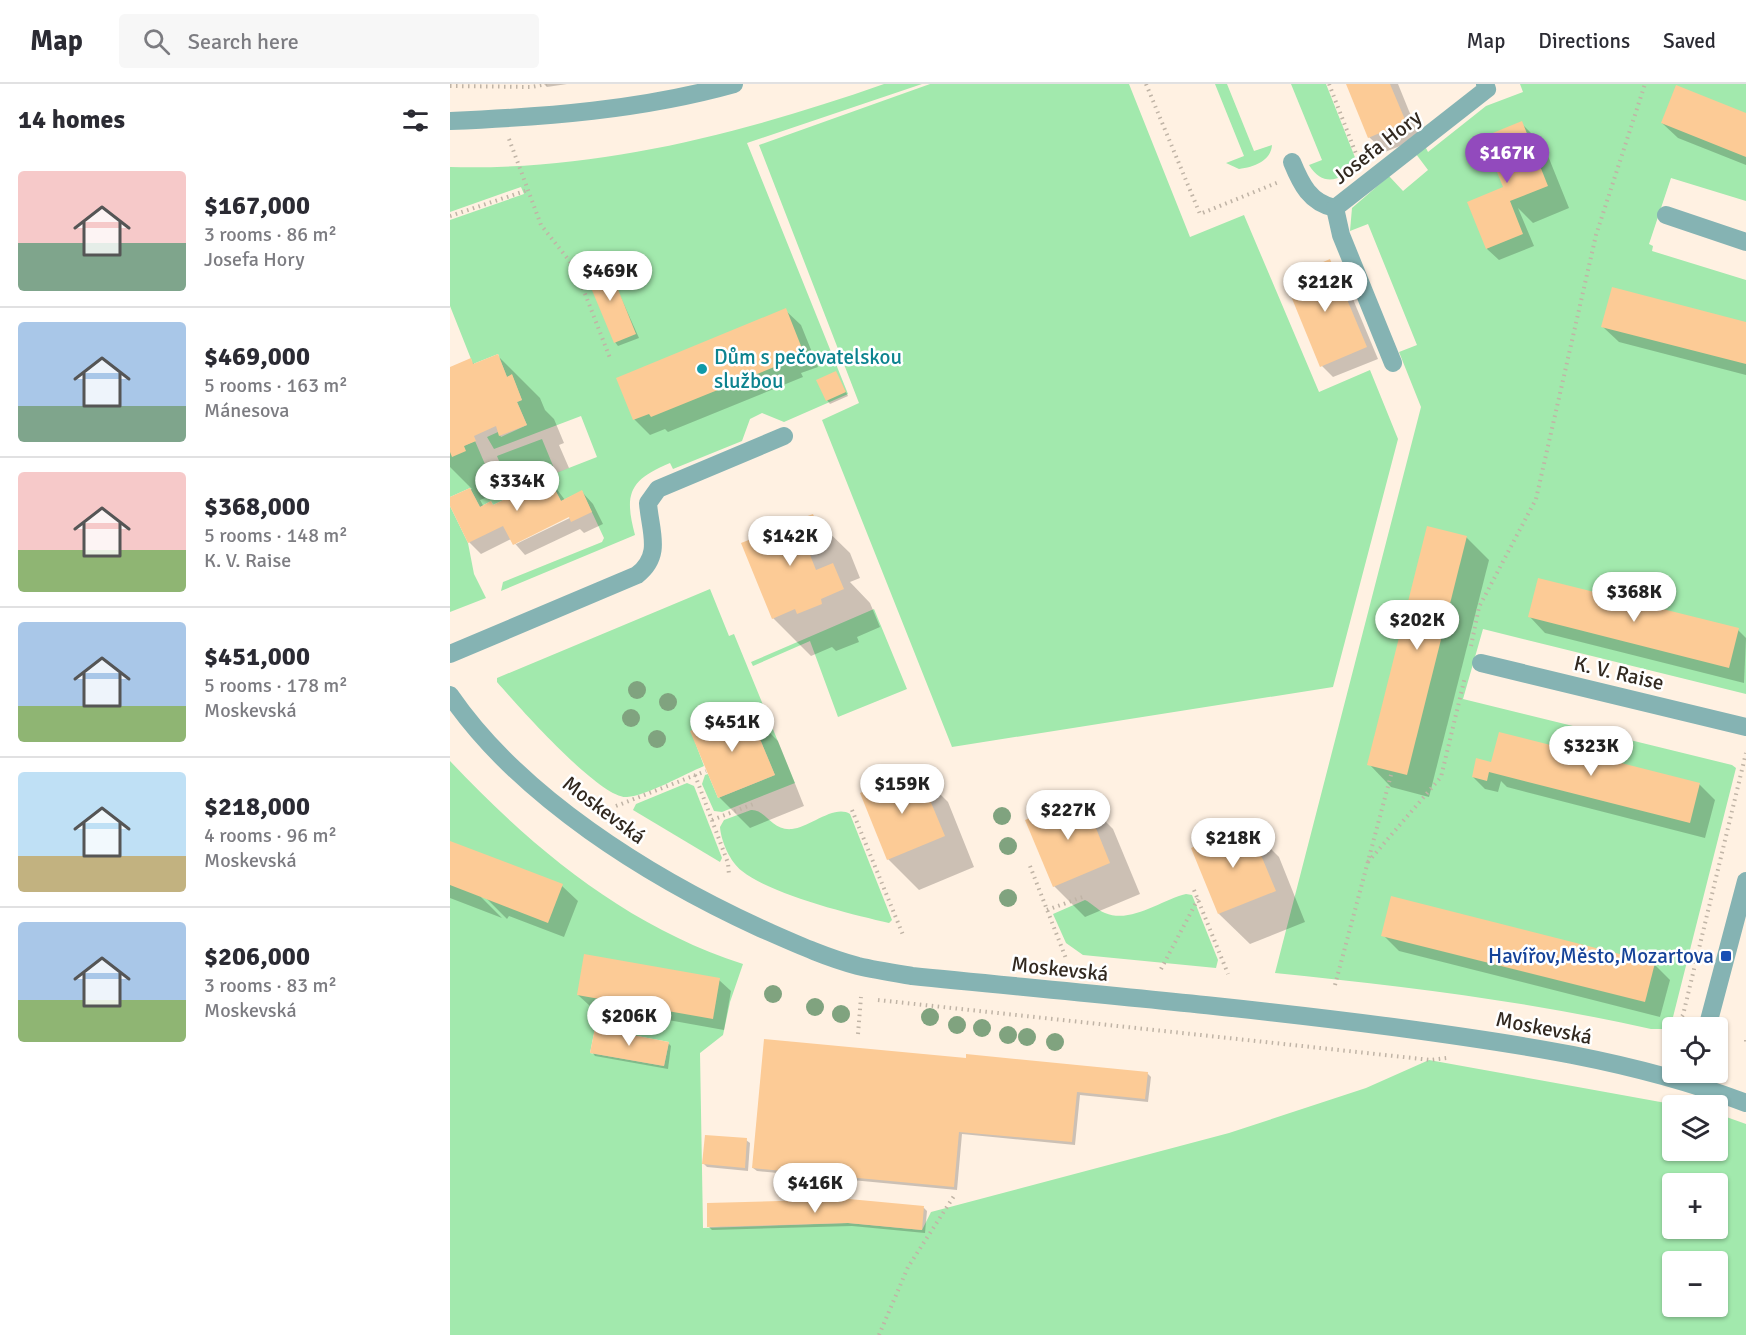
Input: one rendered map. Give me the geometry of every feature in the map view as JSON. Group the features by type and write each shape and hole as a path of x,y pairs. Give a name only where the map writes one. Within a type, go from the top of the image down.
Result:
{"street":[{"path":"450,121 602,110 666,100 734,84"},
{"name":"Josefa Hory","path":"1393,363 1341,235 1335,208 1487,89 1485,84"},
{"path":"1292,162 1304,189 1313,198 1335,208"},
{"path":"1666,215 1746,242"},
{"path":"450,654 637,575 651,559 655,546 648,503 658,489 783,436"},
{"name":"K. V. Raise","path":"1476,658 1746,726"},
{"name":"Moskevská","path":"450,695 465,717 493,747 536,787 595,834 654,875 705,902 795,943 857,966 912,976 1332,1019 1511,1043 1662,1071"},
{"path":"1710,1017 1746,881"},
{"name":"Moskevská","path":"1706,1083 1746,1103"}],"path":[{"path":"450,86 531,87 547,84"},
{"path":"1329,84 1368,183"},
{"path":"1639,84 1642,93"},
{"path":"1476,658 1479,607 1536,498 1596,235 1645,84"},
{"path":"501,119 541,225 575,268 610,358"},
{"path":"450,216 528,190"},
{"path":"1368,862 1441,777 1465,676"},
{"path":"1682,1017 1746,753"},
{"path":"616,806 706,771"},
{"path":"1335,985 1391,775"},
{"path":"694,776 728,863 729,875"},
{"path":"712,820 756,803"},
{"path":"852,810 903,935"},
{"path":"1030,866 1067,961"},
{"path":"1194,891 1228,974"},
{"path":"1047,910 1085,896"},
{"path":"1161,969 1198,899"},
{"path":"858,1034 861,998"},
{"path":"878,1000 1398,1054"},
{"path":"879,1335 908,1267 954,1196"}],"green space":[{"path":"884,84 922,84 747,143 848,394 784,422 762,413 750,419 742,441 673,469 670,463 656,469 638,482 630,499 635,535 501,591 503,582 602,542 604,538 582,491 561,501 549,478 493,505 491,501 480,507 470,488 450,497 450,452 475,441 500,499 512,493 497,456 542,439 556,473 597,457 581,416 494,449 487,437 498,432 501,437 527,425 517,402 522,400 512,375 507,377 498,354 473,364 450,306 450,220 524,194 521,187 450,212 450,167 506,167 561,163 670,145 778,118"},
{"path":"930,84 1129,84 1190,237 1244,215 1319,392 1370,370 1398,439 1333,687 952,747 822,420 859,403 759,145"},
{"path":"1215,84 1227,84 1254,151 1272,145 1269,155 1261,162 1239,169 1226,163 1244,156"},
{"path":"1291,84 1326,84 1358,165 1346,174 1327,179 1321,177 1309,165 1322,160"},
{"path":"1520,84 1746,84 1746,201 1671,178 1649,244 1653,246 1652,251 1746,280 1746,694 1483,629 1463,699 1732,765 1736,768 1673,1017 1662,1017 1662,1029 1651,1029 1558,1010 1464,995 1275,973 1421,407 1399,352 1417,345 1368,224 1350,231 1352,208 1389,176 1403,191 1428,170 1416,154 1425,146 1428,152 1486,106 1523,92"},
{"path":"450,506 468,543 474,574 486,598 450,612"},
{"path":"710,589 729,636 734,634 795,783 722,812 714,811 702,784 705,775 708,774 718,798 775,775 747,708 691,731 704,766 635,796 615,794 580,768 497,682 497,678"},
{"path":"874,609 907,689 838,717 810,641 753,666 751,662"},
{"path":"450,761 514,824 584,881 660,929 700,948 743,964 730,1002 723,1035 700,1053 703,1228 848,1223 922,1230 931,1212 1229,1133 1366,1088 1429,1060 1662,1102 1662,1161 1728,1161 1728,1118 1746,1124 1746,1335 450,1335","holes":["595,1028 669,1042 664,1066 590,1053"]},
{"path":"687,783 694,786 722,858 720,862 633,810 636,804"},
{"path":"751,810 761,813 774,824 785,829 799,828 837,812 850,814 892,920 889,923 812,903 772,888 742,871 727,851 720,827 724,820"},
{"path":"1186,894 1192,895 1218,960 1216,968 1083,955 1066,943 1053,914 1085,900 1105,913 1125,916"}],"building":[{"path":"1346,84 1390,84 1406,122 1368,138"},
{"path":"1676,85 1746,113 1746,157 1661,123"},
{"path":"1522,121 1548,186 1510,201 1523,234 1486,249 1467,202 1503,187 1483,137"},
{"path":"1330,259 1367,347 1320,367 1284,279"},
{"path":"607,262 636,334 614,343 584,271"},
{"path":"1612,287 1746,322 1746,364 1601,327"},
{"name":"Dům s pečovatelskou službou","path":"786,308 803,351 787,358 789,361 651,417 649,414 633,420 616,378"},
{"path":"498,354 507,377 512,374 522,400 517,402 527,425 499,436 496,426 474,436 476,441 464,446 466,451 452,457 450,452 450,367 471,358 473,364"},
{"path":"836,371 846,392 826,401 816,380"},
{"path":"549,478 561,501 582,490 592,512 571,522 569,517 513,545 503,526 468,543 450,506 450,497 470,488 480,507 491,501 493,505"},
{"path":"813,514 824,541 807,547 816,570 833,563 844,589 821,599 822,604 797,614 795,609 772,619 741,543 764,534 762,529 787,519 789,523"},
{"path":"1427,526 1467,536 1407,775 1367,765"},
{"path":"1538,578 1739,628 1729,668 1528,617"},
{"path":"747,708 775,775 718,798 690,731"},
{"path":"1499,732 1700,783 1690,823 1489,772 1487,781 1472,777 1476,758 1491,762"},
{"path":"917,769 945,836 887,860 860,793"},
{"path":"1083,796 1110,863 1053,887 1025,820"},
{"path":"1248,824 1276,891 1218,914 1191,848"},
{"path":"450,841 563,884 548,923 450,885"},
{"path":"1391,896 1655,963 1645,1002 1381,936"},
{"path":"584,954 720,978 713,1019 577,995"},
{"path":"595,1028 669,1042 664,1066 590,1053"},
{"path":"764,1039 966,1058 966,1054 1148,1072 1145,1099 1077,1092 1072,1142 959,1132 954,1187 752,1168"},
{"path":"705,1135 747,1138 745,1168 702,1164"},
{"path":"849,1199 924,1206 922,1230 848,1223 707,1227 707,1203"}],"place":[{"name":"Dům s pečovatelskou službou","path":"702,369"},
{"name":"Havířov,Město,Mozartova","path":"1726,956"}]}
